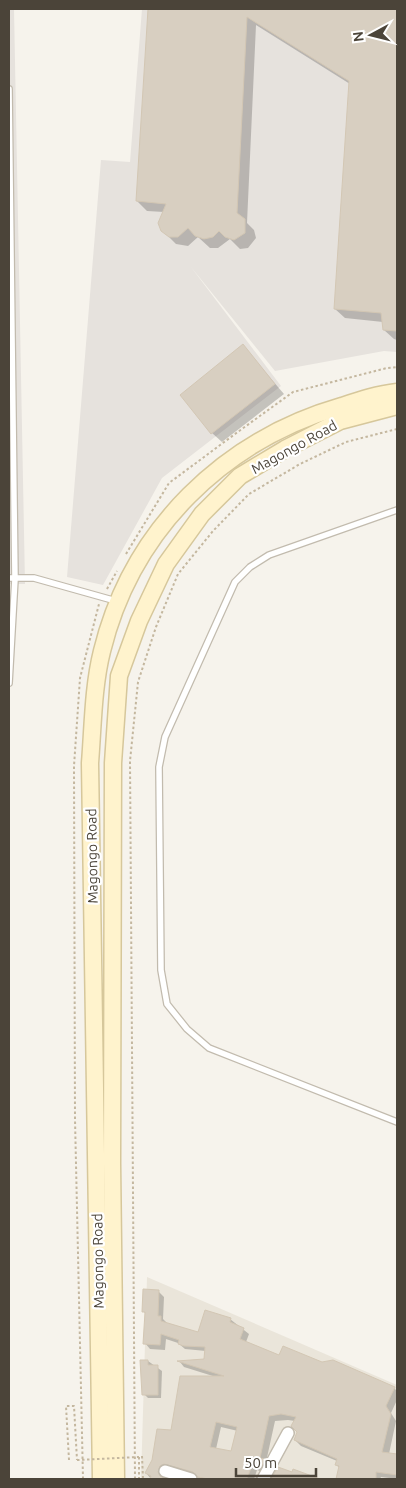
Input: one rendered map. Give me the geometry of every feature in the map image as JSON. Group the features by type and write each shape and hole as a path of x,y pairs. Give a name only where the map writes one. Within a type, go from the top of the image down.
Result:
{"main road":[{"name":"Magongo Road","path":"101,1479 90,764 94,700 102,650 119,602 133,572 173,510 202,481 261,439 313,414 384,393 397,392"},
{"name":"Magongo Road","path":"116,1479 112,1163 113,763 119,676 139,621 166,564 202,514 240,476 285,449 340,421 397,406"},
{"path":"90,764 113,763"}],"street":[{"path":"263,1479 288,1433"},
{"path":"164,1470 191,1479"}],"lane":[{"path":"9,89 12,578 9,683"},
{"path":"397,510 269,555 250,567 235,582 164,737 159,767 161,970 168,1004 187,1029 209,1048 397,1122"},
{"path":"12,578 34,578 119,602"}],"path":[{"path":"69,1460 66,1406 74,1406 77,1460 140,1457"},
{"path":"139,1479 140,1457"},
{"path":"140,1457 143,1479"}],"shaded area":[{"path":"9,9 14,9 25,584 9,584"},
{"path":"142,9 397,9 397,352 384,351 275,371 191,267 281,386 162,478 103,585 67,577 101,160 130,162"},
{"path":"147,1277 397,1385 397,1479 141,1479"}],"building":[{"path":"148,9 397,9 397,331 383,330 381,313 334,309 349,81 247,17 237,213 245,219 245,233 234,240 225,237 219,231 213,237 204,239 195,236 188,228 178,237 169,237 161,231 158,223 166,204 136,201"},
{"path":"243,344 275,384 211,434 180,395"},
{"path":"143,1289 159,1290 158,1316 161,1316 161,1321 198,1332 205,1310 231,1318 230,1322 244,1328 240,1339 279,1355 283,1346 322,1362 333,1360 395,1387 386,1406 391,1414 382,1452 397,1454 397,1475 376,1472 376,1479 336,1479 339,1466 335,1465 337,1459 294,1440 297,1432 291,1426 296,1417 281,1414 269,1416 260,1458 264,1459 263,1464 260,1468 252,1465 247,1479 208,1479 198,1477 193,1472 164,1464 160,1466 158,1472 160,1476 166,1479 150,1479 151,1476 145,1473 152,1460 157,1429 171,1430 180,1376 224,1376 177,1361 204,1359 205,1347 184,1346 178,1344 179,1340 161,1334 160,1345 143,1344 145,1312 142,1312","holes":["216,1422 237,1427 231,1451 210,1447"]},
{"path":"140,1360 148,1360 148,1365 158,1365 158,1395 142,1395"},
{"path":"278,1467 292,1472 293,1469 320,1479 271,1479"}]}
